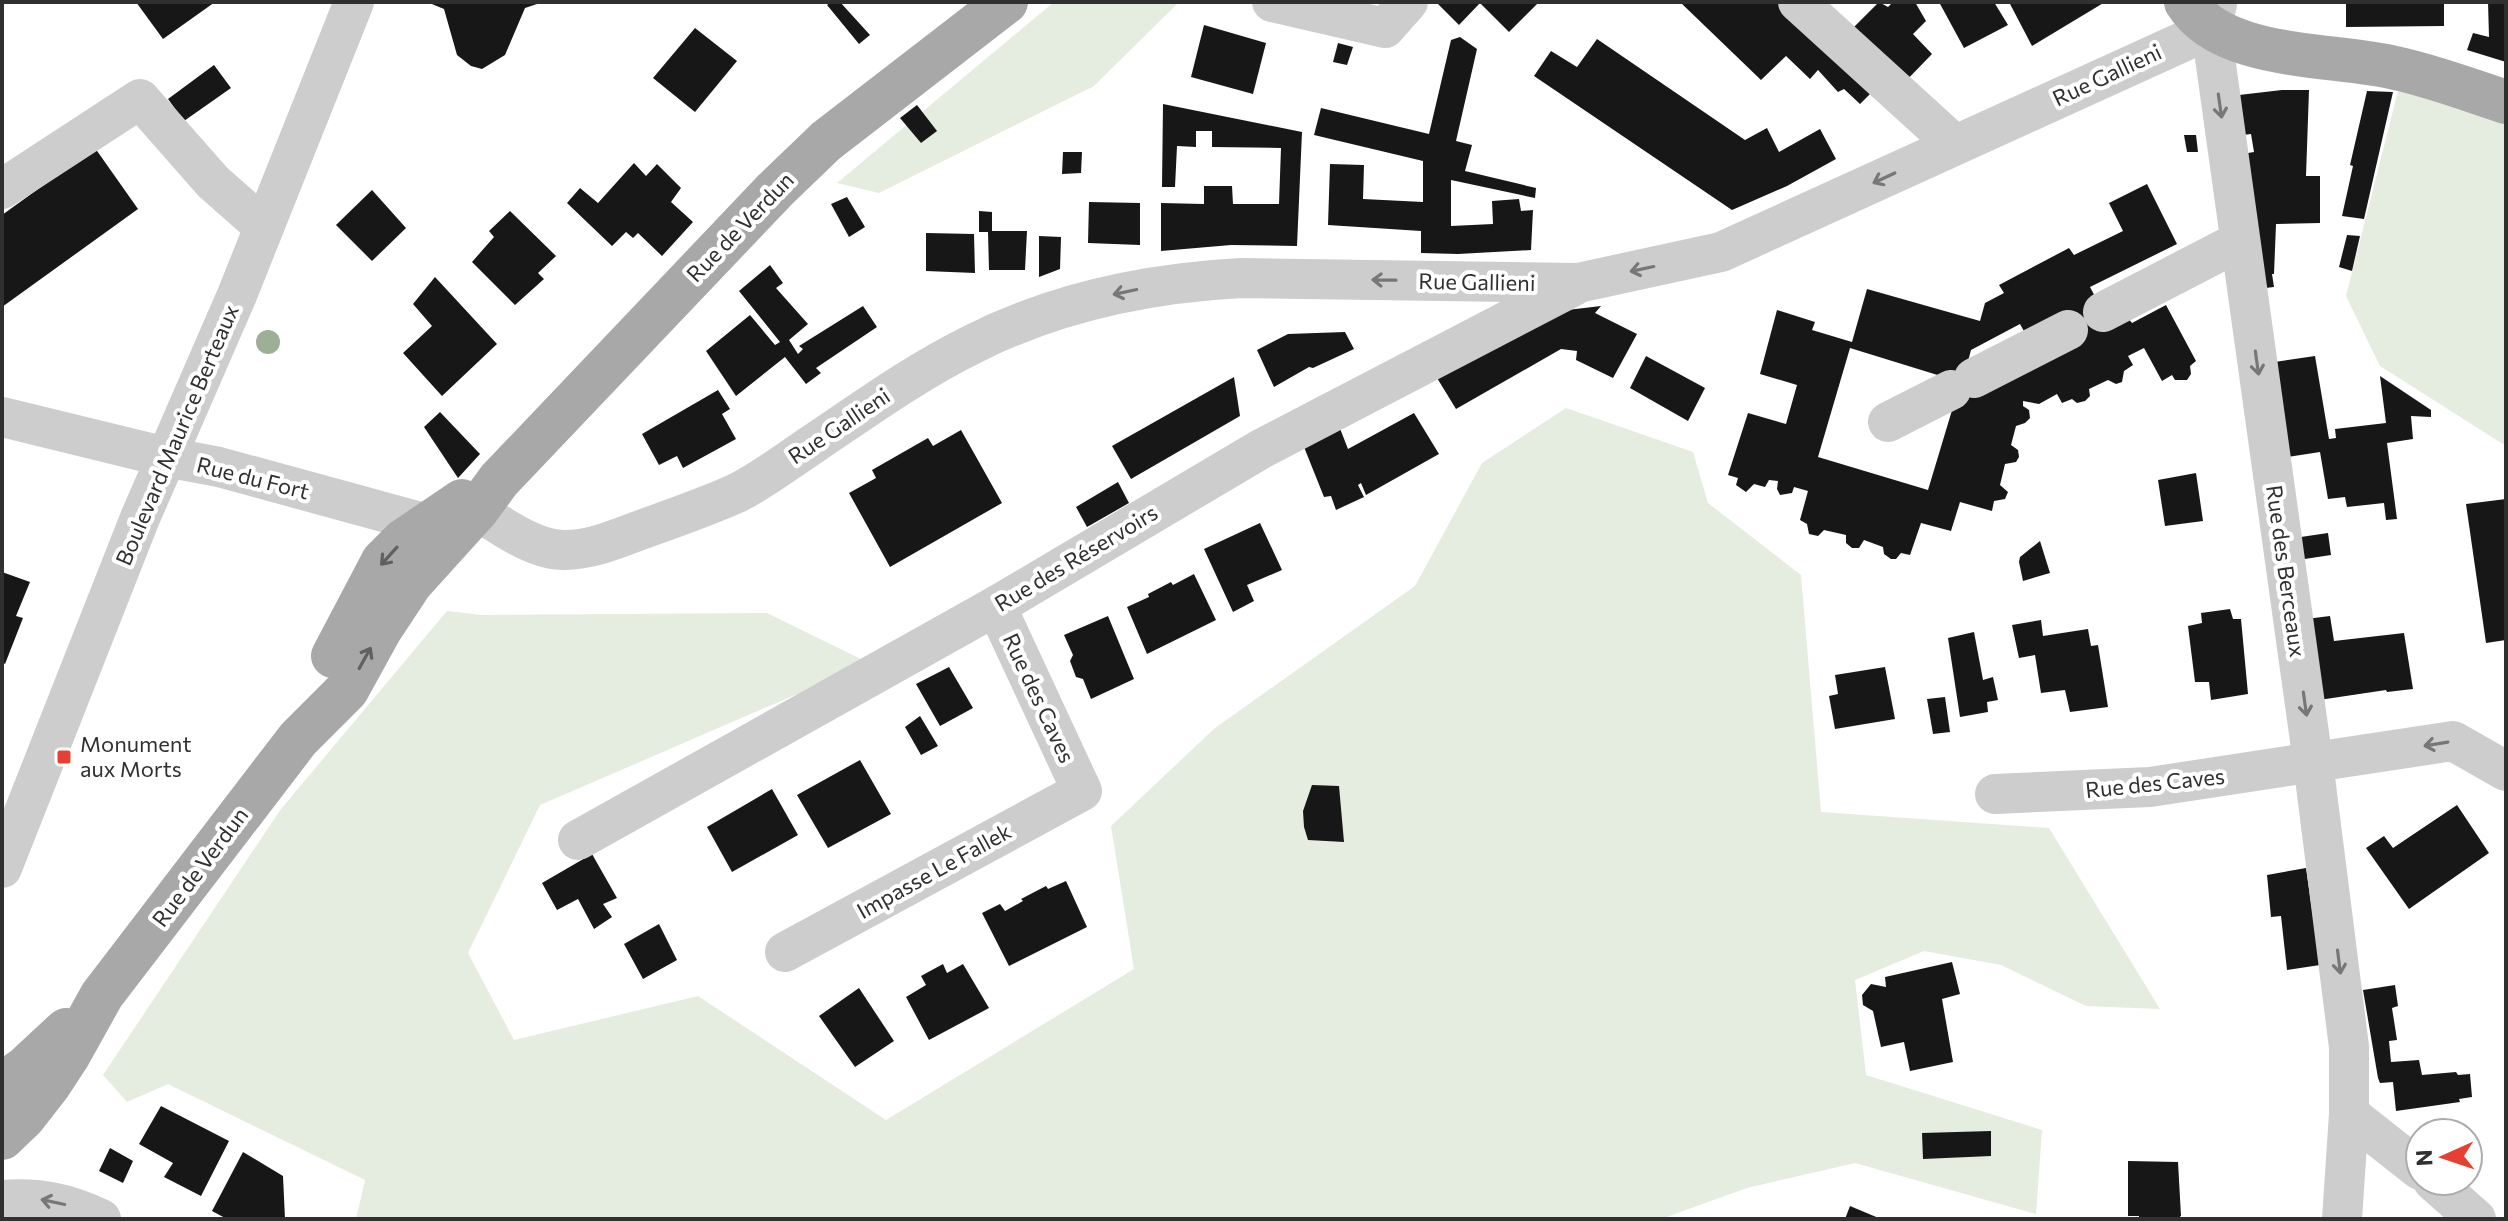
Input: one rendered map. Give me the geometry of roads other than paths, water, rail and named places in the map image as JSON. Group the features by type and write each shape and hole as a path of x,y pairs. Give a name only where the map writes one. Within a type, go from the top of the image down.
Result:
{"main road":[{"name":"Rue de Verdun","path":"2,1138 24,1117 58,1072 102,995 298,739 347,690 380,630 465,509 826,141 1006,2"},
{"path":"2205,11 2228,36 2299,55 2394,67 2506,102"},
{"name":"Rue de Verdun","path":"2,1084 54,1042 102,995"}],"street":[{"name":"Boulevard Maurice Berteaux","path":"2,868 166,457 264,227 354,2"},
{"path":"1272,2 1385,28 1408,2"},
{"path":"1798,2 1955,145"},
{"name":"Rue Gallieni","path":"465,509 547,548 579,549 616,539 739,492 911,379 974,343 1050,312 1120,292 1186,281 1241,278 1578,283 1721,252 1955,145 2205,11"},
{"name":"Rue des Berceaux","path":"2205,11 2313,762 2349,1047 2349,1114 2342,1219"},
{"path":"2,189 140,99 213,182 264,227"},
{"path":"2103,312 2240,241"},
{"name":"Rue des Réservoirs","path":"578,840 996,606 1261,449 1578,283"},
{"path":"1888,422 2068,330"},
{"name":"Rue du Fort","path":"2,417 166,457 465,509"},
{"name":"Rue des Caves","path":"996,606 1082,791"},
{"name":"Rue des Caves","path":"1995,794 2150,787 2453,741 2506,771"},
{"name":"Impasse Le Fallek","path":"785,952 1082,791"},
{"path":"2349,1114 2404,1157"},
{"path":"2451,1197 2476,1219"},
{"path":"2,1200 42,1199 78,1208 101,1219"}],"place":[{"name":"Monument aux Morts","path":"64,757"}]}
